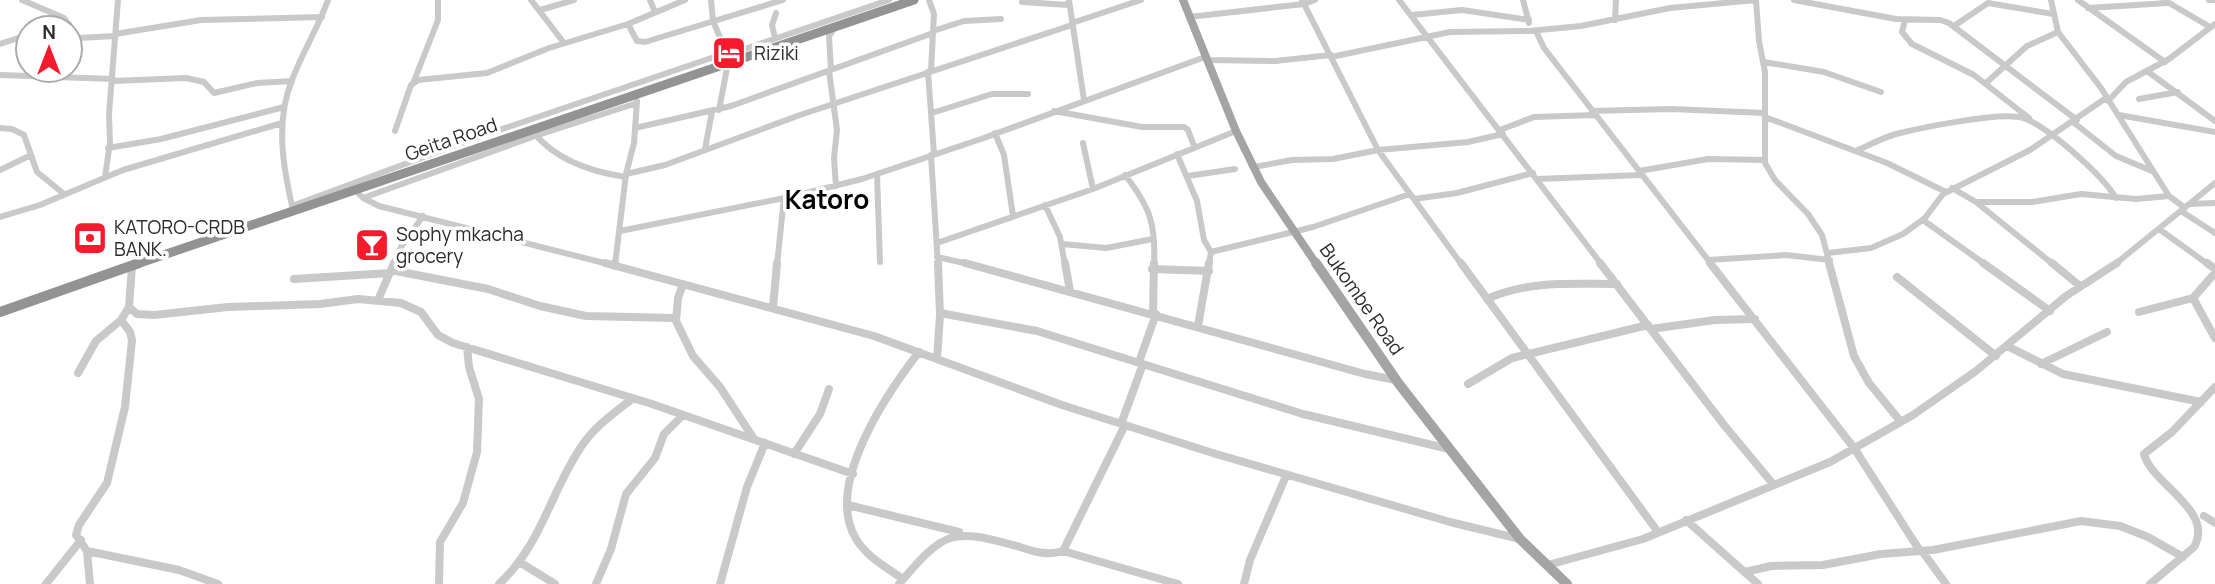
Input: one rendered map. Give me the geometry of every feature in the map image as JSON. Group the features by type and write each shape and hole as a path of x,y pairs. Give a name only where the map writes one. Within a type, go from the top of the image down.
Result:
{"highway":[{"name":"Geita Road","path":"0,312 293,209 533,133 636,89 914,0"}],"main road":[{"name":"Bukombe Road","path":"1183,0 1236,131 1254,167 1294,232 1396,380 1450,450 1520,538 1567,584"}],"street":[{"path":"22,0 58,14"},
{"path":"105,177 118,0"},
{"path":"328,0 292,80 284,107 282,123 293,209 464,142 636,89 635,128 615,266"},
{"path":"395,131 438,20 438,0"},
{"path":"531,0 564,43"},
{"path":"540,10 574,0"},
{"path":"650,0 656,12"},
{"path":"414,82 426,78 487,73 564,43 628,24 685,0"},
{"path":"705,149 724,93 723,73 728,58 713,21 711,0"},
{"path":"628,24 640,43 783,0"},
{"path":"728,58 775,38 889,0"},
{"path":"929,0 934,14 930,71 940,313 937,359"},
{"path":"533,133 544,145 573,161 599,172 626,176 665,166 833,104 1141,0"},
{"path":"1189,17 1315,0"},
{"path":"1399,0 1724,425 1773,484"},
{"path":"1522,0 1533,31 1544,48 1854,448 1921,551 1946,584"},
{"path":"1615,20 1616,0"},
{"path":"1674,0 1679,6"},
{"path":"620,231 784,198 877,174 1206,59 1275,61 1331,56 1427,37 1475,31 1533,31 1615,20 1679,6 1756,0 1759,41 1764,62 1765,160 1775,180 1816,224 1829,257 1854,356 1869,383 1901,422"},
{"path":"1794,0 1905,20 1940,20 1954,26 2116,156 2153,172"},
{"path":"2051,0 2058,32 2084,63 2169,195 2215,233"},
{"path":"2078,0 2165,62"},
{"path":"2208,0 2215,0"},
{"path":"1708,260 1798,254 1829,257 1871,248 1903,234 1923,220 1949,190 2053,136 2107,99 2126,82 2165,62 2213,25 2166,1 2088,8"},
{"path":"1022,2 1069,3 1084,100"},
{"path":"1303,2 1378,150 1658,532"},
{"path":"1954,26 1988,3 2053,14"},
{"path":"1412,15 1462,10 1529,20"},
{"path":"775,38 772,25 776,13"},
{"path":"84,38 115,35 201,20 322,17"},
{"path":"635,128 716,111 964,21 1002,19"},
{"path":"1905,20 1902,32 1912,44 1986,83 2107,183 2116,198"},
{"path":"836,26 829,36 837,130 836,186"},
{"path":"1986,83 2034,40 2058,32"},
{"path":"1764,62 1818,69 1855,80 1881,92"},
{"path":"2147,71 2215,121"},
{"path":"0,75 113,80 186,78 204,82 214,93 257,83 292,80"},
{"path":"2138,99 2178,92"},
{"path":"932,113 992,94 1028,94"},
{"path":"363,198 533,133 637,103"},
{"path":"108,148 284,107"},
{"path":"1254,167 1292,160 1333,159 1378,150 1468,142 1502,132 1520,120 1543,115 1671,109 1765,115 1856,150 1976,202 2080,286"},
{"path":"1054,111 1142,127 1184,127 1188,130 1194,146"},
{"path":"2119,115 2215,132"},
{"path":"1856,150 1893,135 2000,117 2023,118 2035,123"},
{"path":"0,217 105,177 217,140 282,123"},
{"path":"208,126 217,140"},
{"path":"0,128 22,131 27,136 35,168 64,194"},
{"path":"937,243 1093,189 1236,131"},
{"path":"995,133 1004,155 1013,216"},
{"path":"1083,143 1093,189"},
{"path":"1177,154 1197,201 1204,240 1211,252 1198,326"},
{"path":"0,170 32,155"},
{"path":"1211,252 1294,232 1412,197 1457,193 1535,176 1640,173 1708,159 1765,160"},
{"path":"1188,176 1235,169"},
{"path":"877,174 880,262"},
{"path":"1063,551 1123,425 1154,314 1150,213 1125,175"},
{"path":"1548,565 1580,558 1658,532 1830,461 1901,422 1996,356 2080,286 2119,262 2215,183"},
{"path":"355,190 363,198 379,206 874,336 1123,425 1286,476 1450,523 1520,538"},
{"path":"1976,202 2032,202 2081,194 2116,198 2169,195"},
{"path":"773,308 784,198"},
{"path":"2186,207 2215,203"},
{"path":"1045,205 1062,244 1070,290"},
{"path":"378,300 401,247 423,216"},
{"path":"1923,220 2050,311"},
{"path":"2139,312 2193,298 2215,271 2159,229"},
{"path":"1062,244 1106,248 1153,239"},
{"path":"937,257 996,270 1365,374 1396,380"},
{"path":"78,373 96,341 121,320 129,306 132,266"},
{"path":"1152,269 1209,271"},
{"path":"294,279 391,272 488,289 540,306 586,316 674,318"},
{"path":"1897,277 1996,356"},
{"path":"683,284 674,318 693,356 720,387 754,439"},
{"path":"1487,299 1500,292 1546,285 1617,284"},
{"path":"2193,298 2215,338"},
{"path":"129,306 137,314 153,315 358,299 401,303 421,312 438,335 467,347 754,439 853,474"},
{"path":"940,313 1009,324 1303,414 1450,450"},
{"path":"1468,384 1499,363 1526,353 1649,327 1755,319"},
{"path":"90,584 87,551 76,531 107,484 125,407 132,340 131,332 121,320"},
{"path":"2041,363 2107,332"},
{"path":"2007,346 2063,374 2201,402"},
{"path":"439,584 440,542 463,503 477,452 479,399 469,367 467,347"},
{"path":"919,352 876,413 853,474 848,505 852,534 859,544 901,582 936,542 947,535 961,533"},
{"path":"794,454 820,414 829,389"},
{"path":"2214,390 2144,457 2151,469 2194,501 2204,516 2215,523"},
{"path":"499,584 521,563 537,539 565,474 583,444 632,399"},
{"path":"596,584 611,550 626,494 655,458 664,435 682,416"},
{"path":"720,584 747,487 765,443"},
{"path":"1244,584 1250,560 1286,476"},
{"path":"848,505 902,516 1040,554 1053,555 1063,551 1178,584"},
{"path":"2150,584 2202,538 2204,516"},
{"path":"1686,520 1745,572 1752,583"},
{"path":"1745,572 1770,566 1836,564 1881,554 1921,551 2055,528 2081,521 2120,526 2148,537 2183,557"},
{"path":"46,584 81,540"},
{"path":"87,551 179,570 218,584"},
{"path":"521,563 555,584"}],"place":[{"name":"Riziki","path":"729,53"},
{"name":"KATORO-CRDB BANK.","path":"90,238"},
{"name":"Sophy mkacha grocery","path":"372,245"}],"district":[{"name":"Katoro","path":"827,200"}]}
